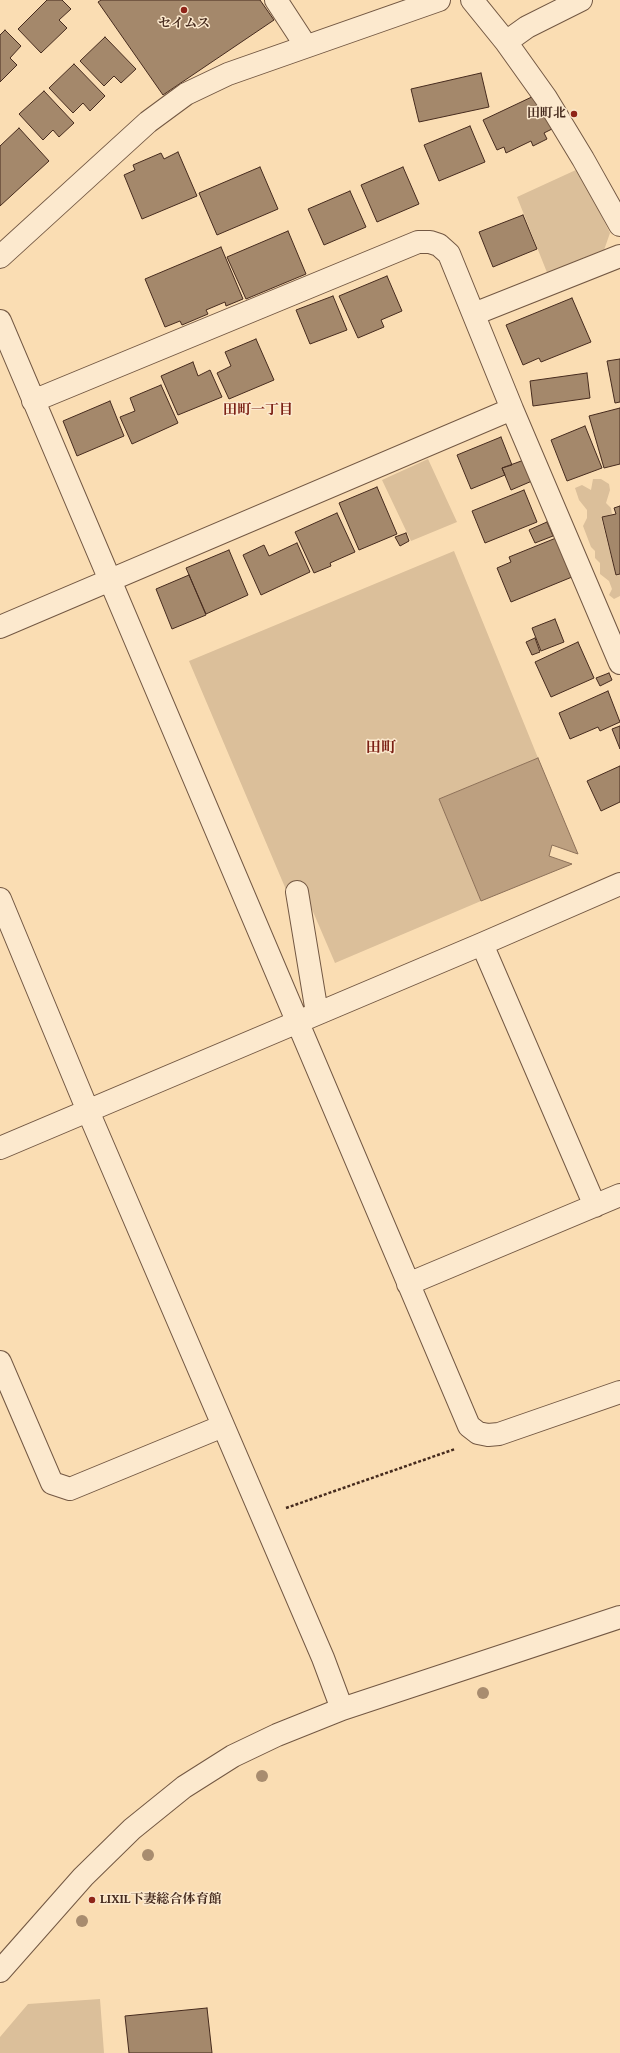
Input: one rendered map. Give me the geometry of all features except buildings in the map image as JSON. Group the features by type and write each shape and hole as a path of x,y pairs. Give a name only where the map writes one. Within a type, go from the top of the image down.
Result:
{"street":[{"path":"276,0 306,46"},
{"path":"0,257 148,122 186,94 228,74 439,0"},
{"path":"472,0 506,42 546,98 584,159 620,225"},
{"path":"506,42 527,28 581,0"},
{"path":"33,401 418,242 430,242 439,245 449,254 512,409 620,662"},
{"path":"474,314 620,256"},
{"path":"0,322 111,581 307,1017 408,1284 469,1426 478,1433 488,1435 499,1434 620,1392"},
{"path":"0,626 111,581 512,409"},
{"path":"0,1148 620,884"},
{"path":"297,892 307,1017"},
{"path":"0,899 88,1111 323,1658 342,1709"},
{"path":"482,944 595,1206"},
{"path":"408,1284 620,1195"},
{"path":"0,1362 52,1483 70,1489 223,1426"},
{"path":"4,1957 132,1829 184,1787 233,1756 277,1734 342,1709 620,1617"}],"path":[{"path":"263,1517 459,1448 478,1433"}],"shaded area":[{"path":"578,169 610,233 603,253 548,275 517,197"},
{"path":"428,459 457,522 411,541 382,480"},
{"path":"593,479 601,479 609,484 610,490 606,503 611,508 612,514 601,517 616,576 620,575 620,596 614,599 609,595 612,589 609,581 600,574 600,563 595,558 595,551 591,547 583,526 587,518 587,510 579,500 575,488 582,485 591,490"},
{"path":"454,551 538,758 439,799 481,901 335,963 302,886 287,892 189,661"},
{"path":"538,758 578,854 552,845 549,856 572,864 481,901 439,799"},
{"path":"100,1999 104,2053 0,2053 0,2037 28,2004"}],"place":[{"name":"セイムス","path":"184,10"},
{"name":"田町北","path":"574,114"},
{"name":"LIXIL下妻総合体育館","path":"92,1900"}],"district":[{"name":"田町一丁目","path":"258,410"},
{"name":"田町","path":"381,748"}]}
